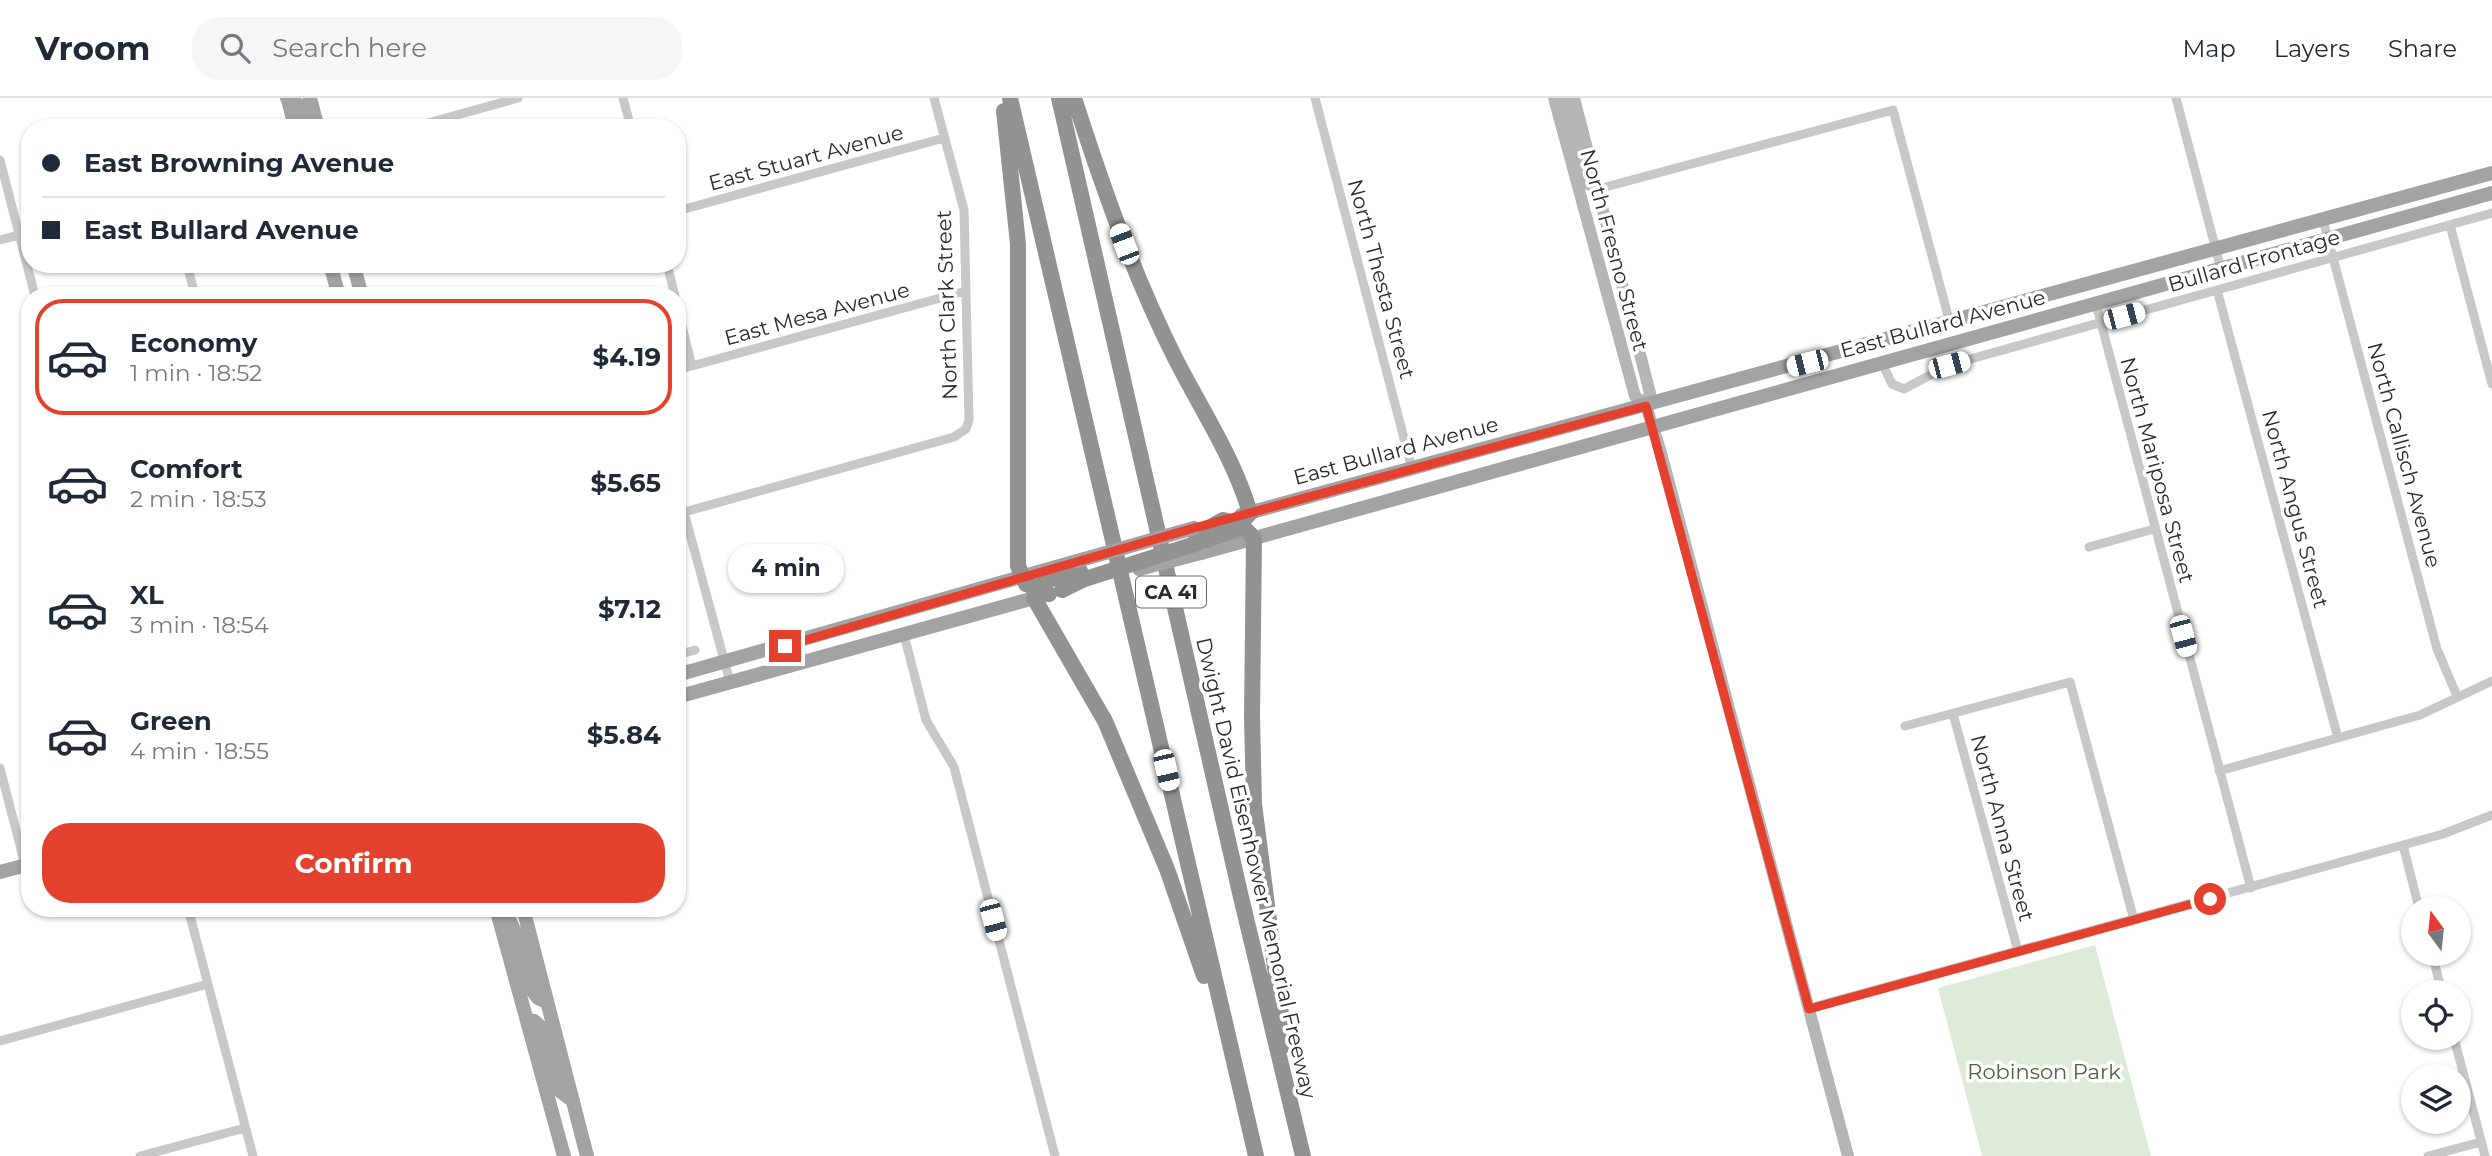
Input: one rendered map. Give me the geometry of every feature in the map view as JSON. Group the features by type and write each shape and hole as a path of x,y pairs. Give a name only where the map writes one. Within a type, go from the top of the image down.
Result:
{"highway":[{"path":"1003,98 1018,244 1018,566 1021,578 1045,593"},
{"name":"CA 41","path":"1010,98 1256,1156"},
{"name":"Dwight David Eisenhower Memorial Freeway","path":"1059,98 1303,1156"},
{"path":"1074,98 1132,267 1176,359 1224,449 1245,519 1254,538 1254,804 1286,1055 1285,1086"},
{"path":"1230,1051 1172,882 1131,779 1045,593 1045,582 1197,540 1223,536 1245,519"},
{"path":"1197,540 1223,520 1245,519"},
{"path":"1045,593 1081,574"}],"main road":[{"path":"287,98 293,119"},
{"path":"287,98 299,106 303,119"},
{"path":"310,98 316,119"},
{"name":"North Fresno Street","path":"1554,98 1635,396 1646,406 1653,427 1848,1156"},
{"path":"1562,98 1585,177 1588,184 1598,189"},
{"name":"North Fresno Street","path":"1574,98 1650,393 1646,406"},
{"name":"East Bullard Avenue","path":"1245,519 1412,469 2492,173"},
{"name":"East Bullard Avenue","path":"1197,540 1254,538 2488,193"},
{"path":"1882,363 1890,351 1945,334 1950,331 1951,323"},
{"path":"686,673 1021,578 1081,574"},
{"path":"686,694 1045,593"},
{"path":"0,872 21,867"},
{"path":"499,917 564,1156"},
{"path":"508,917 532,990 538,998 547,1002"},
{"path":"525,917 587,1156"},
{"path":"528,1020 534,1021 542,1028 560,1091 573,1101"}],"street":[{"path":"442,119 518,98"},
{"path":"623,98 629,119"},
{"name":"North Clark Street","path":"686,512 954,437 966,429 969,420 964,210 934,98"},
{"name":"North Thesta Street","path":"1315,98 1412,469"},
{"path":"2176,98 2221,269"},
{"path":"1598,189 1893,110 1951,323"},
{"name":"East Stuart Avenue","path":"686,209 944,138"},
{"path":"0,160 21,239"},
{"name":"Bullard Frontage","path":"1882,363 1892,384 1904,389 1949,365 2492,214"},
{"name":"North Callisch Avenue","path":"2323,220 2437,649 2457,696"},
{"path":"2450,225 2492,384"},
{"path":"0,240 20,235"},
{"name":"North Angus Street","path":"2217,290 2338,738"},
{"name":"East Mesa Avenue","path":"686,368 966,291"},
{"name":"North Mariposa Street","path":"2096,304 2251,888"},
{"path":"686,342 692,366"},
{"path":"2089,547 2154,529"},
{"path":"686,530 730,682"},
{"path":"904,635 926,720 954,767 1055,1156"},
{"path":"686,652 695,650"},
{"path":"2219,771 2420,715 2492,681"},
{"path":"1905,726 2070,682 2134,920"},
{"name":"North Anna Street","path":"1953,714 2018,951"},
{"path":"0,768 21,841"},
{"path":"1809,1009 2443,834 2492,815"},
{"path":"2403,845 2417,896"},
{"path":"190,917 253,1156"},
{"path":"0,1041 208,984"},
{"path":"2457,1050 2485,1156"},
{"path":"140,1156 245,1128"},
{"path":"2428,1156 2482,1142"}],"green space":[{"name":"Robinson Park","path":"2095,945 2151,1156 1982,1156 1938,988"}],"route":[{"path":"785,646 1194,528 1646,406 1660,449 1809,1009 2210,899"}]}
